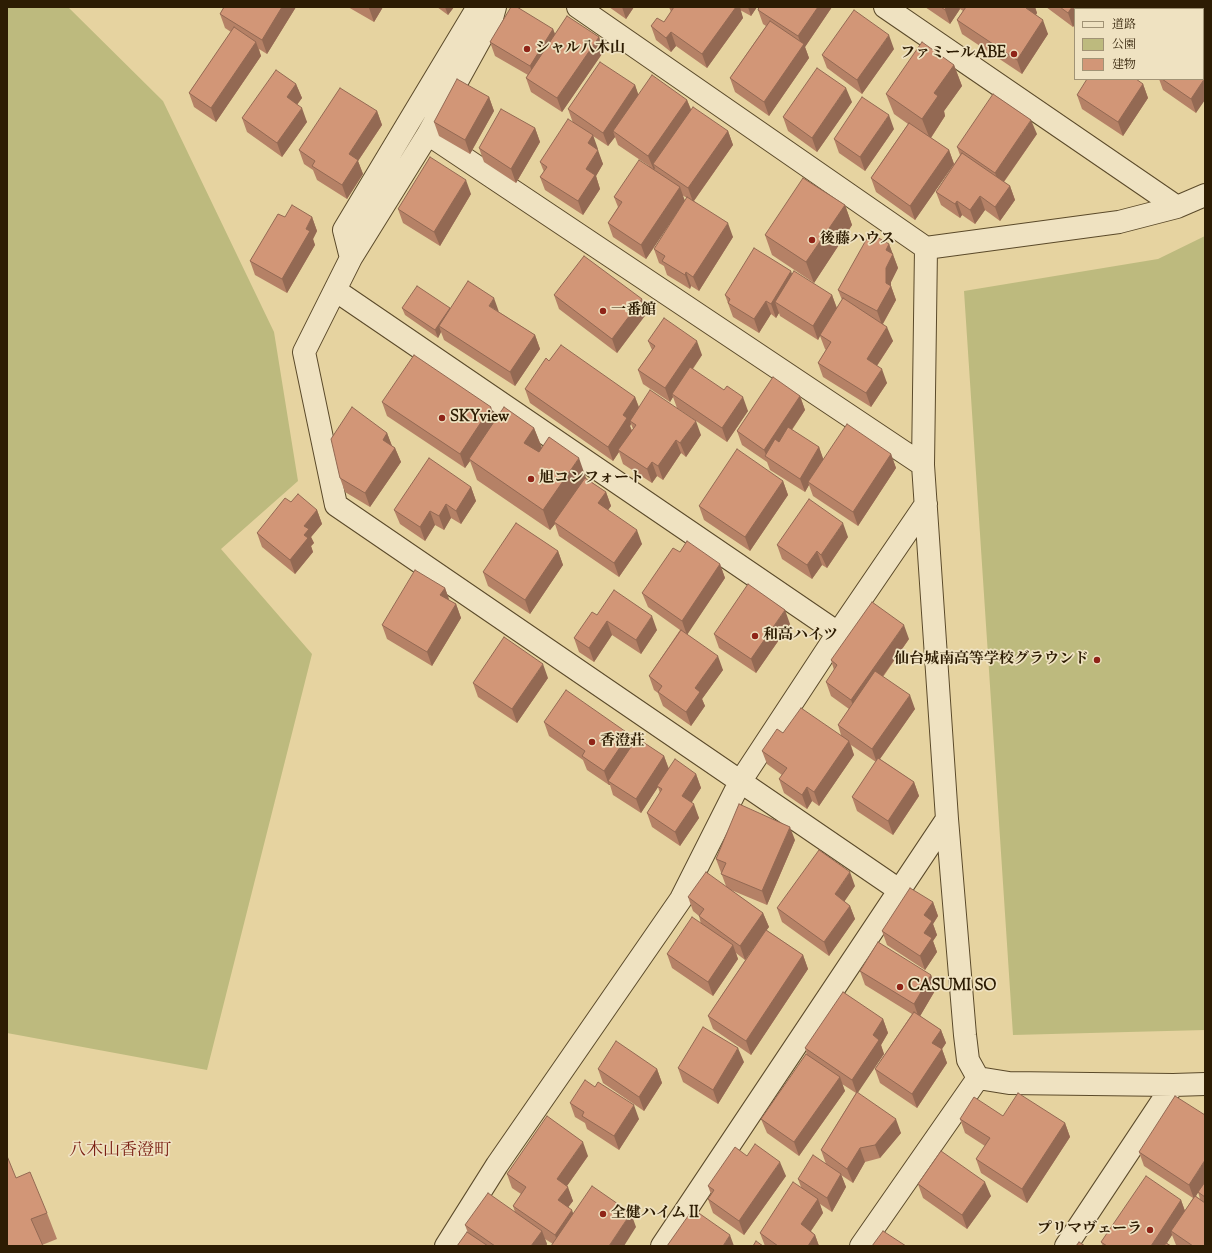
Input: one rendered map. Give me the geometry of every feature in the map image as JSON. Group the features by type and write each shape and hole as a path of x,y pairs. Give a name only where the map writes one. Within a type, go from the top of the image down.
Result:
{"street":[{"path":"351,258 344,230 478,7"},
{"path":"495,7 492,18 428,134 351,258 304,352 336,505 899,890"},
{"path":"578,7 926,248 1119,222 1177,207 1205,195"},
{"path":"885,7 1177,207"},
{"path":"428,134 923,465"},
{"path":"926,248 923,465 947,819 965,1035 968,1060 978,1078"},
{"path":"335,290 838,633"},
{"path":"446,1246 497,1165 681,899 740,782 838,633 926,504"},
{"path":"662,1246 729,1148 947,819"},
{"path":"978,1078 1009,1083 1205,1084"},
{"path":"861,1246 978,1078"},
{"path":"1066,1246 1173,1085"}],"green space":[{"path":"7,7 68,7 163,101 274,332 298,481 221,549 312,654 207,1070 7,1033"},
{"name":"仙台城南高等学校グラウンド","path":"1205,236 1205,1030 1013,1035 964,291 1158,259"}],"building":[{"path":"224,7 282,7 262,40 220,14"},
{"path":"511,7 517,7 553,29 530,66 490,42"},
{"path":"674,7 736,7 702,54 671,32 666,38 651,26 657,18 664,22"},
{"path":"759,7 818,7 798,36 758,10"},
{"name":"ファミールABE","path":"966,7 1027,7 1026,8 1043,20 1017,60 957,20"},
{"path":"1060,7 1072,7 1068,13"},
{"path":"1166,7 1167,8 1122,8"},
{"path":"854,10 889,35 857,80 822,55"},
{"path":"567,16 599,37 557,98 526,78"},
{"path":"770,21 804,44 764,102 730,78"},
{"path":"234,27 256,42 211,108 189,93"},
{"path":"1204,34 1205,34 1204,80"},
{"path":"922,42 954,65 934,93 938,96 922,119 886,94"},
{"path":"600,62 635,85 603,133 568,109"},
{"path":"817,68 846,88 812,138 783,117"},
{"path":"276,70 296,84 287,97 302,108 277,143 242,118"},
{"path":"652,75 687,100 648,156 613,131"},
{"path":"457,79 489,97 465,140 434,122"},
{"path":"1086,80 1137,80 1143,84 1118,122 1077,95"},
{"path":"1163,80 1204,80 1191,99"},
{"path":"340,88 377,111 349,154 358,160 342,185 312,166 315,161 299,150"},
{"path":"993,94 1031,120 995,173 957,147"},
{"path":"862,97 889,115 860,157 834,139"},
{"path":"693,107 728,131 688,188 653,164"},
{"path":"501,109 535,128 511,169 479,148"},
{"path":"568,119 593,135 588,143 598,150 586,169 595,175 578,201 540,177 547,167 540,162"},
{"path":"909,123 949,150 910,206 871,178"},
{"path":"962,153 1010,186 995,207 980,196 970,210 957,201 955,204 936,192"},
{"path":"430,157 466,180 434,232 398,209"},
{"path":"639,160 680,187 641,245 608,223 622,202 614,197"},
{"path":"803,178 845,205 806,262 765,235"},
{"path":"687,197 728,223 693,277 686,272 685,275 662,261 665,256 654,249"},
{"path":"292,205 312,217 306,229 310,231 282,279 250,261 278,214 285,217"},
{"path":"870,233 889,244 886,250 893,254 886,268 886,283 891,286 877,311 838,290"},
{"path":"754,248 791,271 771,304 766,301 754,319 728,303 730,299 725,295"},
{"name":"一番館","path":"584,256 642,299 612,339 554,295"},
{"path":"794,271 832,295 813,326 775,302"},
{"path":"468,281 494,298 489,306 535,335 510,372 439,326"},
{"path":"417,286 450,308 435,330 402,308"},
{"path":"843,298 887,327 867,359 882,369 866,393 818,363 831,342 820,335"},
{"path":"664,318 697,341 665,388 638,370 655,346 648,341"},
{"path":"561,345 635,397 623,415 627,418 608,447 525,389 546,358 549,361"},
{"name":"SKYview","path":"414,355 491,407 460,454 382,402"},
{"path":"690,367 724,390 727,386 743,397 722,428 672,394"},
{"path":"773,377 800,396 764,450 737,431"},
{"path":"650,390 696,421 680,443 676,440 658,466 652,462 647,469 618,450 636,425 630,421"},
{"path":"352,407 387,433 383,440 395,448 365,493 340,478 331,439"},
{"path":"504,407 534,428 524,443 539,452 549,437 579,458 543,510 469,459"},
{"path":"847,424 891,454 853,512 808,482"},
{"path":"788,427 819,447 800,479 765,456 775,439 779,442"},
{"path":"737,449 783,481 745,537 699,506"},
{"path":"429,458 471,487 456,511 446,504 439,516 430,511 420,527 394,510"},
{"path":"585,478 606,492 598,503 637,530 614,563 554,522"},
{"path":"298,494 317,510 304,526 309,529 304,535 308,538 290,560 257,533 285,498 291,502"},
{"path":"809,499 843,523 821,555 817,551 807,565 777,545"},
{"path":"516,523 558,551 525,600 483,572"},
{"path":"687,541 720,564 682,621 642,593 673,548 680,552"},
{"path":"415,570 445,588 440,595 456,604 427,652 382,625"},
{"name":"和高ハイツ","path":"748,584 785,610 751,659 714,634"},
{"path":"614,590 652,616 636,640 607,621 589,648 574,638 592,612 597,615"},
{"path":"872,602 904,625 851,700 826,682 837,665 831,660"},
{"path":"681,630 718,656 695,688 700,692 686,712 658,692 662,686 649,676"},
{"path":"504,637 543,664 512,709 473,683"},
{"path":"875,671 910,695 872,749 838,725"},
{"name":"香澄荘","path":"566,690 629,734 604,771 582,756 585,751 544,722"},
{"path":"801,708 849,741 814,792 807,787 802,795 779,779 787,768 762,751 777,729 783,733"},
{"path":"637,738 664,756 636,799 608,781"},
{"path":"878,758 914,782 888,821 852,797"},
{"path":"675,759 696,774 682,796 694,804 675,832 647,813 662,789 657,786"},
{"path":"739,804 790,827 762,891 721,874 726,863 716,859"},
{"path":"819,850 850,872 835,894 850,906 824,942 777,908"},
{"path":"706,872 763,913 740,946 699,916 704,909 688,897"},
{"path":"910,888 933,902 924,915 932,921 924,933 932,938 920,956 882,931"},
{"path":"692,917 733,945 708,982 667,954"},
{"path":"766,930 803,955 746,1041 708,1016"},
{"path":"878,942 931,975 914,1004 860,971"},
{"path":"843,992 883,1019 873,1035 879,1040 852,1080 805,1048"},
{"path":"914,1012 941,1030 932,1043 942,1049 912,1094 875,1069"},
{"path":"703,1027 738,1048 713,1090 678,1068"},
{"path":"616,1041 657,1069 639,1097 598,1069"},
{"path":"806,1054 840,1077 794,1142 761,1119"},
{"path":"585,1080 595,1087 598,1082 634,1105 614,1136 582,1116 584,1112 570,1103"},
{"path":"857,1092 896,1119 875,1145 860,1148 847,1169 821,1150"},
{"path":"1018,1093 1065,1123 1022,1189 976,1159 990,1138 960,1119 974,1097 1003,1116"},
{"path":"1175,1096 1205,1115 1205,1160 1189,1185 1139,1152"},
{"path":"547,1116 583,1142 557,1179 568,1187 558,1200 572,1210 555,1235 513,1206 526,1187 507,1174"},
{"path":"755,1144 780,1162 739,1221 708,1199 714,1190 708,1186 735,1147 747,1156"},
{"path":"941,1151 985,1182 962,1215 918,1184"},
{"path":"813,1155 841,1174 827,1198 798,1179"},
{"path":"7,1156 16,1178 30,1172 47,1213 31,1219 43,1246 7,1246"},
{"path":"1146,1176 1181,1200 1151,1246 1107,1246 1101,1242"},
{"path":"793,1182 818,1199 801,1224 815,1235 808,1246 778,1246 760,1233"},
{"path":"1205,1182 1205,1197 1198,1192"},
{"path":"592,1186 631,1213 609,1246 551,1246"},
{"path":"488,1193 542,1231 531,1246 495,1246 465,1225"},
{"path":"1195,1196 1205,1203 1205,1246 1193,1246 1171,1231"},
{"path":"693,1209 730,1235 723,1246 667,1246"},
{"path":"883,1231 906,1246 872,1246"},
{"path":"467,1232 488,1246 457,1246"},
{"path":"756,1241 763,1246 753,1246"},
{"path":"1079,1242 1085,1246 1076,1246"},
{"path":"1166,1243 1171,1246 1164,1246"}],"place":[{"name":"シャル八木山","path":"527,49"},
{"name":"ファミールABE","path":"1014,54"},
{"name":"後藤ハウス","path":"812,240"},
{"name":"一番館","path":"603,311"},
{"name":"SKYview","path":"442,418"},
{"name":"旭コンフォート","path":"531,479"},
{"name":"和高ハイツ","path":"755,636"},
{"name":"仙台城南高等学校グラウンド","path":"1097,660"},
{"name":"香澄荘","path":"592,742"},
{"name":"CASUMI SO","path":"900,987"},
{"name":"全健ハイム II","path":"603,1214"},
{"name":"プリマヴェーラ","path":"1150,1230"}],"district":[{"name":"八木山香澄町","path":"120,1152"}]}
